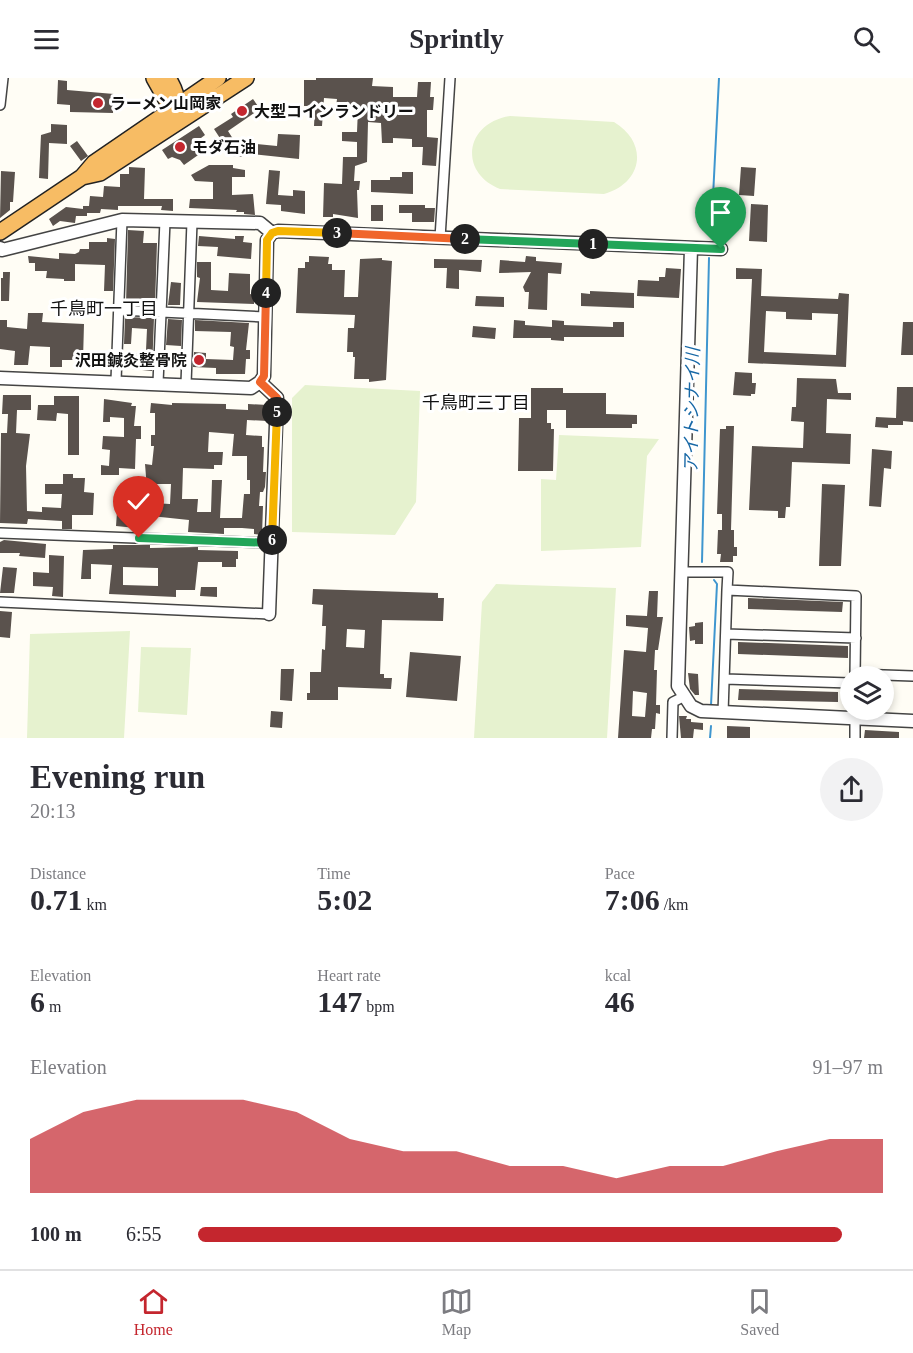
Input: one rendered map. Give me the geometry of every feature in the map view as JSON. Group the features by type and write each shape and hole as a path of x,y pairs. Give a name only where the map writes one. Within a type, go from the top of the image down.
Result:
{"highway":[{"path":"154,78 186,95 195,103"},
{"path":"195,103 218,78"},
{"path":"0,232 82,177 94,163 158,128 195,103 246,78"},
{"path":"168,86 180,113"},
{"path":"158,128 168,86"}],"street":[{"path":"0,105 3,78"},
{"path":"440,238 450,78"},
{"path":"1,250 122,220 260,223 272,233"},
{"path":"116,381 122,220"},
{"path":"158,383 165,221"},
{"path":"186,384 192,222"},
{"path":"0,378 250,388 260,382 264,376 267,240 272,233 278,231 721,249"},
{"path":"692,248 678,686 683,697 691,706 701,711 840,714"},
{"path":"119,310 265,317"},
{"path":"0,602 269,614 277,398 260,382"},
{"path":"0,533 272,543"},
{"path":"681,572 728,572 723,713"},
{"path":"728,590 856,596 854,666"},
{"path":"726,634 856,638"},
{"path":"894,677 913,676"},
{"path":"725,679 840,678"},
{"path":"672,738 673,702 683,697"},
{"path":"894,719 913,722"},
{"path":"855,720 855,738"}],"green space":[{"path":"510,116 614,122 633,141 637,162 634,172 617,189 604,194 500,189 487,181 478,171 473,160 472,149 476,138 484,128 495,120"},
{"path":"305,385 420,391 416,502 395,535 292,532 292,398"},
{"path":"559,435 659,439 647,456 641,547 541,551 541,479 556,480"},
{"path":"496,584 616,588 607,738 474,738 482,602"},
{"path":"130,631 124,738 27,738 30,634"},
{"path":"141,647 191,648 187,715 138,712"}],"building":[{"path":"316,78 373,78 372,86 393,87 393,97 417,97 418,82 431,82 430,97 434,97 433,110 427,110 427,137 438,138 436,166 422,165 423,147 412,147 412,139 393,138 393,143 382,143 381,123 368,122 367,162 355,166 354,181 360,181 359,190 357,190 358,218 333,214 333,217 323,217 324,183 342,184 343,157 357,157 357,142 342,141 342,132 357,132 358,108 336,107 337,99 324,98 322,126 314,126 315,106 304,106 304,80 316,80"},
{"path":"58,80 67,81 67,90 114,94 113,113 70,112 70,105 57,104"},
{"path":"253,99 260,109 228,131 235,142 277,146 278,134 300,135 299,159 243,153 243,157 232,156 232,152 229,152 214,129 233,117 231,114"},
{"path":"51,124 67,125 67,144 49,143 48,179 39,178 41,135 51,132"},
{"path":"199,126 205,135 201,138 201,153 184,165 180,160 172,157 168,159 162,150"},
{"path":"77,141 88,156 81,161 70,146"},
{"path":"209,165 233,165 233,168 245,170 245,177 232,177 232,195 253,194 255,215 236,212 237,210 189,208 190,199 213,199 213,182 195,181 191,175"},
{"path":"129,167 145,168 144,199 173,199 173,211 161,210 162,206 118,206 118,210 101,209 100,213 76,216 75,223 60,221 53,226 49,219 66,207 83,209 83,206 89,206 90,196 103,197 104,186 120,187 120,174 129,174"},
{"path":"741,167 756,168 754,196 739,195"},
{"path":"269,170 280,171 278,195 293,196 293,190 305,191 305,214 281,211 281,205 266,204"},
{"path":"1,171 15,172 13,202 10,202 10,210 0,218"},
{"path":"402,172 413,172 413,194 371,192 371,180 390,180 390,177 402,177"},
{"path":"751,204 768,205 767,242 749,241"},
{"path":"371,205 383,205 383,221 371,221"},
{"path":"399,205 425,205 425,208 435,208 434,222 412,222 412,213 399,213"},
{"path":"128,230 144,231 143,243 157,243 155,305 126,304"},
{"path":"199,236 235,239 235,236 244,236 243,242 252,243 251,259 217,256 218,247 198,246"},
{"path":"107,238 115,239 113,291 104,291 105,265 75,264 75,281 64,281 64,279 46,278 47,271 35,271 35,263 29,263 28,256 59,259 59,253 75,254 80,249 89,249 89,242 107,242"},
{"path":"309,256 329,257 328,264 332,264 332,270 345,270 344,297 358,297 360,259 382,258 382,260 392,261 386,380 369,382 369,379 354,379 355,357 353,357 353,352 347,352 348,328 354,328 355,315 296,313 298,268 305,268 305,262 309,262"},
{"path":"526,256 536,257 536,261 562,263 561,274 548,273 547,310 528,309 529,292 525,292 523,287 531,272 499,273 500,260 525,262"},
{"path":"434,259 482,260 481,272 459,270 459,289 446,288 447,268 434,268"},
{"path":"197,262 211,262 211,290 228,291 229,273 250,274 250,294 254,295 254,304 197,302 200,278 197,277"},
{"path":"666,268 681,269 679,298 637,296 638,280 659,281 659,277 665,277"},
{"path":"736,268 762,269 761,296 838,299 839,293 849,294 846,367 748,363 752,279 736,279","holes":["766,311 786,312 786,319 812,320 812,313 838,314 836,355 764,352"]},
{"path":"3,272 10,272 9,301 1,301"},
{"path":"171,282 181,283 180,305 168,305"},
{"path":"590,291 634,293 634,308 581,306 581,293 590,294"},
{"path":"476,296 504,297 504,307 475,306"},
{"path":"28,313 43,313 42,322 84,324 83,360 62,360 62,367 50,367 50,347 30,346 28,365 14,365 15,351 0,349 0,320 7,320 7,327 27,329"},
{"path":"125,317 154,318 152,371 132,369 133,353 145,354 147,329 132,328 131,344 124,344"},
{"path":"168,319 182,320 181,346 166,345"},
{"path":"195,320 249,323 246,350 250,350 250,359 246,359 245,374 216,374 216,368 193,367 194,352 206,353 206,359 233,360 234,347 230,346 231,332 195,331"},
{"path":"514,320 525,321 525,325 552,327 552,320 564,321 564,325 613,327 613,322 624,322 624,337 564,337 564,341 551,340 551,338 513,338"},
{"path":"903,322 913,322 913,355 901,355"},
{"path":"473,326 496,328 495,339 472,337"},
{"path":"735,372 752,373 752,383 756,383 755,394 751,396 733,395"},
{"path":"797,378 836,379 838,393 851,393 851,400 827,399 826,433 851,434 850,464 792,462 790,507 786,507 785,518 778,518 778,511 749,510 752,446 803,448 804,422 791,421 792,407 796,407"},
{"path":"897,387 913,387 913,422 903,421 903,425 888,425 888,428 875,427 876,417 896,418"},
{"path":"531,388 563,388 563,393 606,393 606,414 637,415 637,424 632,424 632,428 566,428 566,410 547,410 547,423 551,423 551,429 554,429 553,471 518,471 519,418 531,418"},
{"path":"3,395 31,395 31,410 17,410 16,433 30,434 26,466 27,511 42,512 42,507 61,508 62,494 45,494 45,484 63,484 63,474 73,474 73,478 85,478 84,492 94,493 93,515 72,515 72,529 62,529 62,521 28,519 27,524 0,523 1,433 7,433 8,414 2,414"},
{"path":"54,396 79,396 79,455 68,455 68,414 57,413 56,421 37,420 38,405 54,405"},
{"path":"104,399 132,403 131,406 136,406 134,426 141,426 141,439 136,439 135,469 119,468 119,475 101,475 101,465 109,466 110,450 102,449 103,436 124,437 124,418 110,417 110,422 103,422"},
{"path":"151,403 226,404 226,409 248,410 248,404 268,405 268,421 247,420 246,435 262,436 262,447 264,447 265,487 263,492 260,492 259,506 263,506 262,535 254,534 254,529 242,528 224,528 224,534 188,532 189,520 151,516 152,503 170,504 171,484 154,484 154,490 147,489 145,464 152,465 154,446 151,446 151,435 155,435 155,413 150,413","holes":["209,432 234,434 232,456 247,456 247,480 250,480 250,494 244,494 242,518 220,518 222,480 212,480 211,512 197,512 198,499 182,499 183,468 214,469 214,465 222,465 223,452 208,452"]},
{"path":"726,426 734,426 731,530 734,530 734,547 737,547 737,556 733,556 733,562 720,562 721,554 717,554 718,530 722,530 722,514 717,514 720,429 726,429"},
{"path":"872,449 892,451 891,469 884,468 881,507 869,506"},
{"path":"822,484 845,485 841,566 819,566"},
{"path":"124,497 137,497 136,528 116,526 117,512 124,512"},
{"path":"4,540 46,544 45,558 19,556 20,553 0,553 0,542"},
{"path":"113,545 150,545 150,548 198,547 198,550 238,551 238,559 236,559 236,567 222,567 222,562 198,562 195,590 176,590 176,597 109,594 112,565 91,564 91,579 81,579 83,550 113,549","holes":["123,567 158,568 158,586 123,585"]},
{"path":"49,555 64,556 63,597 52,596 53,587 33,586 33,572 49,573"},
{"path":"3,567 17,568 14,593 0,593"},
{"path":"201,587 217,587 217,597 200,596"},
{"path":"313,589 438,593 438,598 444,598 443,621 382,620 380,674 384,674 384,678 392,678 391,689 338,687 338,700 307,700 307,693 310,693 310,672 321,672 322,649 325,650 326,626 322,626 323,605 312,604","holes":["347,629 365,630 364,648 346,647"]},
{"path":"649,591 658,591 657,617 663,617 658,650 655,650 654,670 657,670 656,705 660,705 660,714 656,713 655,729 652,729 651,738 618,738 624,650 646,652 648,628 626,626 626,615 647,616","holes":["633,691 647,693 645,717 632,716"]},
{"path":"748,598 843,602 842,612 748,609"},
{"path":"0,611 12,612 10,638 0,637"},
{"path":"703,622 703,644 695,644 695,640 690,641 689,627"},
{"path":"738,642 848,646 848,658 738,654"},
{"path":"410,652 461,656 457,701 406,697"},
{"path":"281,669 294,669 292,701 280,700"},
{"path":"688,673 698,674 699,695 695,695 690,689"},
{"path":"739,689 838,692 838,702 738,700"},
{"path":"271,711 283,712 282,728 270,727"},
{"path":"679,716 687,716 686,719 691,719 691,722 703,723 703,730 694,729 693,738 681,738"},
{"path":"727,726 750,727 750,738 727,738"},
{"path":"865,730 899,732 899,738 864,738"}],"waterway":[{"name":"アイトシナイ川","path":"711,236 719,78"},
{"name":"アイトシナイ川","path":"702,562 709,258"},
{"name":"アイトシナイ川","path":"711,705 717,584 714,580"},
{"name":"アイトシナイ川","path":"710,738 711,726"}],"place":[{"name":"ラーメン山岡家","path":"98,103"},
{"name":"大型コインランドリー","path":"242,111"},
{"name":"モダ石油","path":"180,147"},
{"name":"沢田鍼灸整骨院","path":"199,360"}],"district":[{"name":"千鳥町一丁目","path":"104,309"},
{"name":"千鳥町三丁目","path":"476,403"}],"route":[{"path":"139,538 272,543 277,398 260,382 264,376 267,240 272,233 278,231 721,249"}]}
